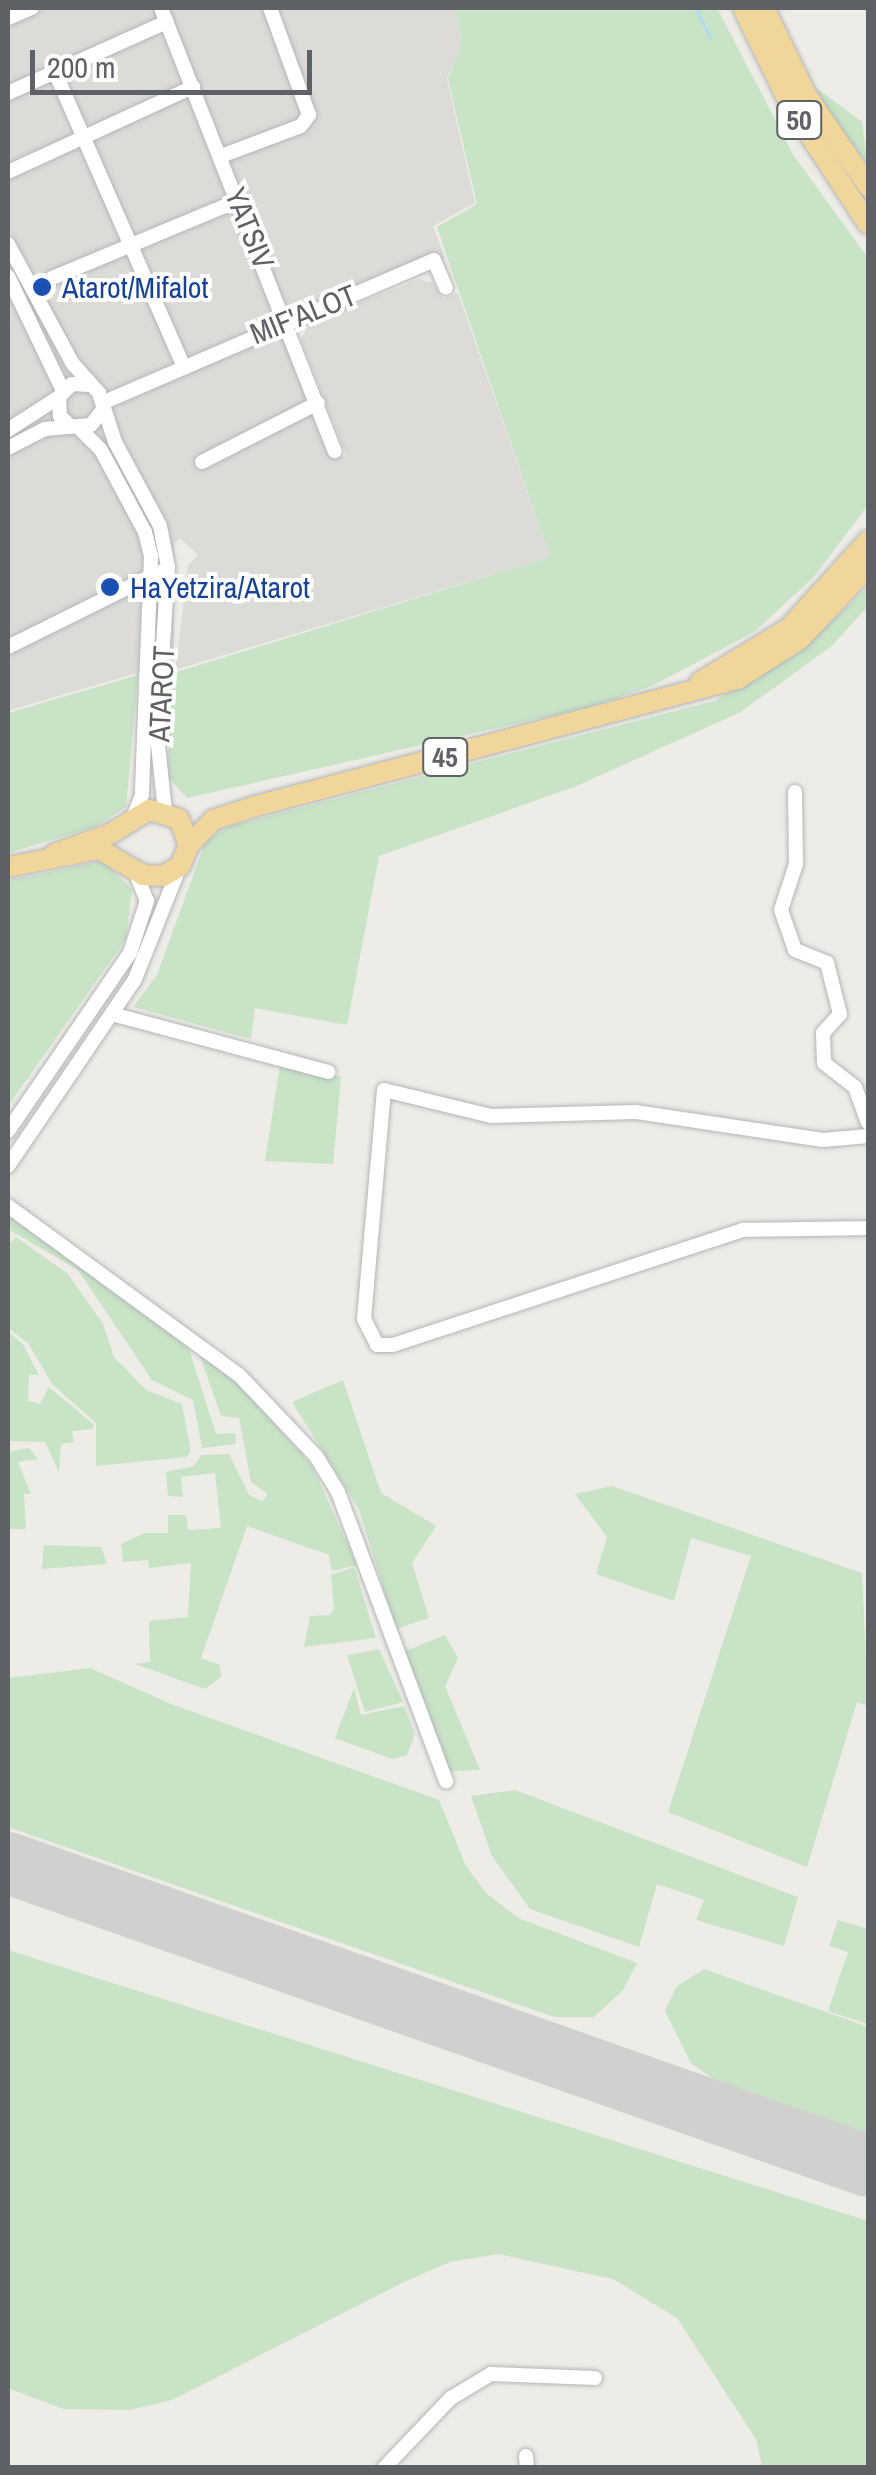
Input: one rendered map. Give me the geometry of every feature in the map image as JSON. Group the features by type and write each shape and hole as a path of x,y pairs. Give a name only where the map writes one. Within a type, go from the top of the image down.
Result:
{"highway":[{"name":"50","path":"743,8 790,106 868,224"},
{"name":"50","path":"764,8 807,96 868,186"},
{"name":"45","path":"634,710 680,693 770,642 827,593 868,541"},
{"name":"45","path":"188,845 213,820 256,806 704,692 762,666 819,622 868,567"},
{"name":"45","path":"8,867 54,854 129,821 168,812 256,806"},
{"path":"168,812 184,827 188,845 180,866"},
{"path":"129,821 121,844 130,866"},
{"name":"45","path":"54,854 99,849 130,866 163,876 180,866"}],"street":[{"path":"8,18 32,8"},
{"path":"221,156 301,126 309,115 270,8"},
{"path":"8,93 164,15"},
{"name":"YATSIV","path":"164,15 287,319 335,451"},
{"path":"55,72 182,365"},
{"path":"8,172 193,88"},
{"path":"52,278 239,200"},
{"name":"ATAROT","path":"8,244 97,397 160,526 168,567 158,736 168,812"},
{"name":"MIF'ALOT","path":"61,394 97,397 143,381 434,260 446,288"},
{"path":"8,276 61,394 8,430"},
{"name":"ATAROT","path":"61,394 60,416 101,450 145,532 152,575 142,796 129,821"},
{"path":"8,448 74,426 97,397"},
{"path":"202,462 318,404"},
{"path":"8,647 168,567"},
{"path":"115,594 140,603 148,626"},
{"path":"794,792 796,864 781,910 795,950 827,963 840,1014 824,1033 824,1062 855,1087 868,1123"},
{"path":"8,1131 130,953 147,901 130,866"},
{"path":"8,1166 146,961 180,866"},
{"path":"112,1014 328,1072"},
{"path":"868,1136 823,1140 635,1112 491,1116 384,1090 364,1320 377,1345 393,1345 743,1230 868,1228"},
{"path":"8,1206 239,1376 316,1456 338,1492 446,1781"},
{"path":"384,2468 451,2398 491,2374 595,2378"}],"shaded area":[{"path":"8,8 454,8 462,41 447,79 475,203 433,226 445,258 290,319 341,457 346,454 301,340 309,323 419,279 433,283 443,299 458,293 550,557 175,670 188,565 198,555 181,539 174,543 174,662 8,711"}],"green space":[{"path":"454,8 717,8 794,156 868,258 868,505 814,577 754,632 652,686 590,707 187,798 168,777 170,674 550,557 437,227 477,204 448,79 462,40"},
{"path":"814,86 862,122 868,165 839,126"},
{"path":"868,587 868,606 832,646 739,713 574,787 379,856 347,1025 255,1008 251,1039 133,1007 157,975 206,840 230,826 714,701 795,655"},
{"path":"138,675 126,807 95,827 8,853 8,713"},
{"path":"103,861 132,889 126,939 8,1106 8,880"},
{"path":"280,1066 341,1077 333,1164 265,1161"},
{"path":"8,1215 188,1346 216,1434 235,1433 236,1444 202,1448 193,1400 152,1380 78,1270 8,1229"},
{"path":"16,1237 68,1274 103,1324 114,1357 146,1390 182,1404 191,1452 186,1457 96,1466 96,1423 52,1384 28,1343 8,1328 8,1245"},
{"path":"8,1332 22,1343 39,1375 29,1375 28,1401 40,1404 49,1387 93,1424 93,1429 72,1431 74,1442 61,1444 59,1472 45,1442 8,1441"},
{"path":"200,1356 240,1384 312,1466 357,1565 332,1571 329,1555 247,1526 201,1658 220,1665 221,1677 205,1689 135,1664 150,1662 149,1621 188,1617 191,1563 149,1568 148,1560 123,1562 121,1544 144,1533 168,1533 168,1515 186,1515 188,1530 221,1528 215,1473 181,1477 183,1497 168,1496 166,1472 194,1466 201,1455 229,1454 249,1495 262,1501 268,1494 251,1482 239,1418 221,1416"},
{"path":"343,1380 381,1493 436,1526 412,1563 429,1618 396,1629 359,1509 292,1402"},
{"path":"29,1448 38,1459 18,1462 31,1494 24,1494 26,1529 8,1529 8,1452"},
{"path":"612,1486 862,1573 868,1706 857,1702 807,1867 668,1812 751,1556 691,1538 674,1601 596,1574 607,1537 575,1494"},
{"path":"44,1545 101,1547 107,1564 42,1569"},
{"path":"354,1567 376,1638 304,1647 310,1616 330,1615 334,1608 331,1575"},
{"path":"445,1635 458,1658 445,1686 480,1770 448,1771 403,1652"},
{"path":"379,1649 403,1702 365,1712 347,1655"},
{"path":"90,1668 171,1704 439,1800 466,1866 486,1893 518,1918 637,1963 623,1990 594,2017 554,2017 8,1827 8,1678"},
{"path":"354,1688 361,1715 404,1706 415,1734 407,1755 392,1759 335,1738"},
{"path":"515,1790 798,1897 784,1946 696,1920 704,1900 657,1884 639,1947 530,1909 492,1856 471,1796"},
{"path":"838,1920 868,1929 868,2024 828,2011 848,1952 829,1946"},
{"path":"8,1950 868,2221 868,2467 762,2467 756,2439 677,2318 613,2279 498,2254 450,2262 406,2281 172,2400 130,2410 63,2409 8,2388"},
{"path":"704,1969 868,2027 868,2135 719,2083 691,2063 665,2011 677,1986"}],"waterway":[{"path":"696,8 711,39"}],"runway":[{"path":"8,1863 868,2166"}],"place":[{"name":"Atarot/Mifalot","path":"42,287"},
{"name":"HaYetzira/Atarot","path":"110,587"}]}
